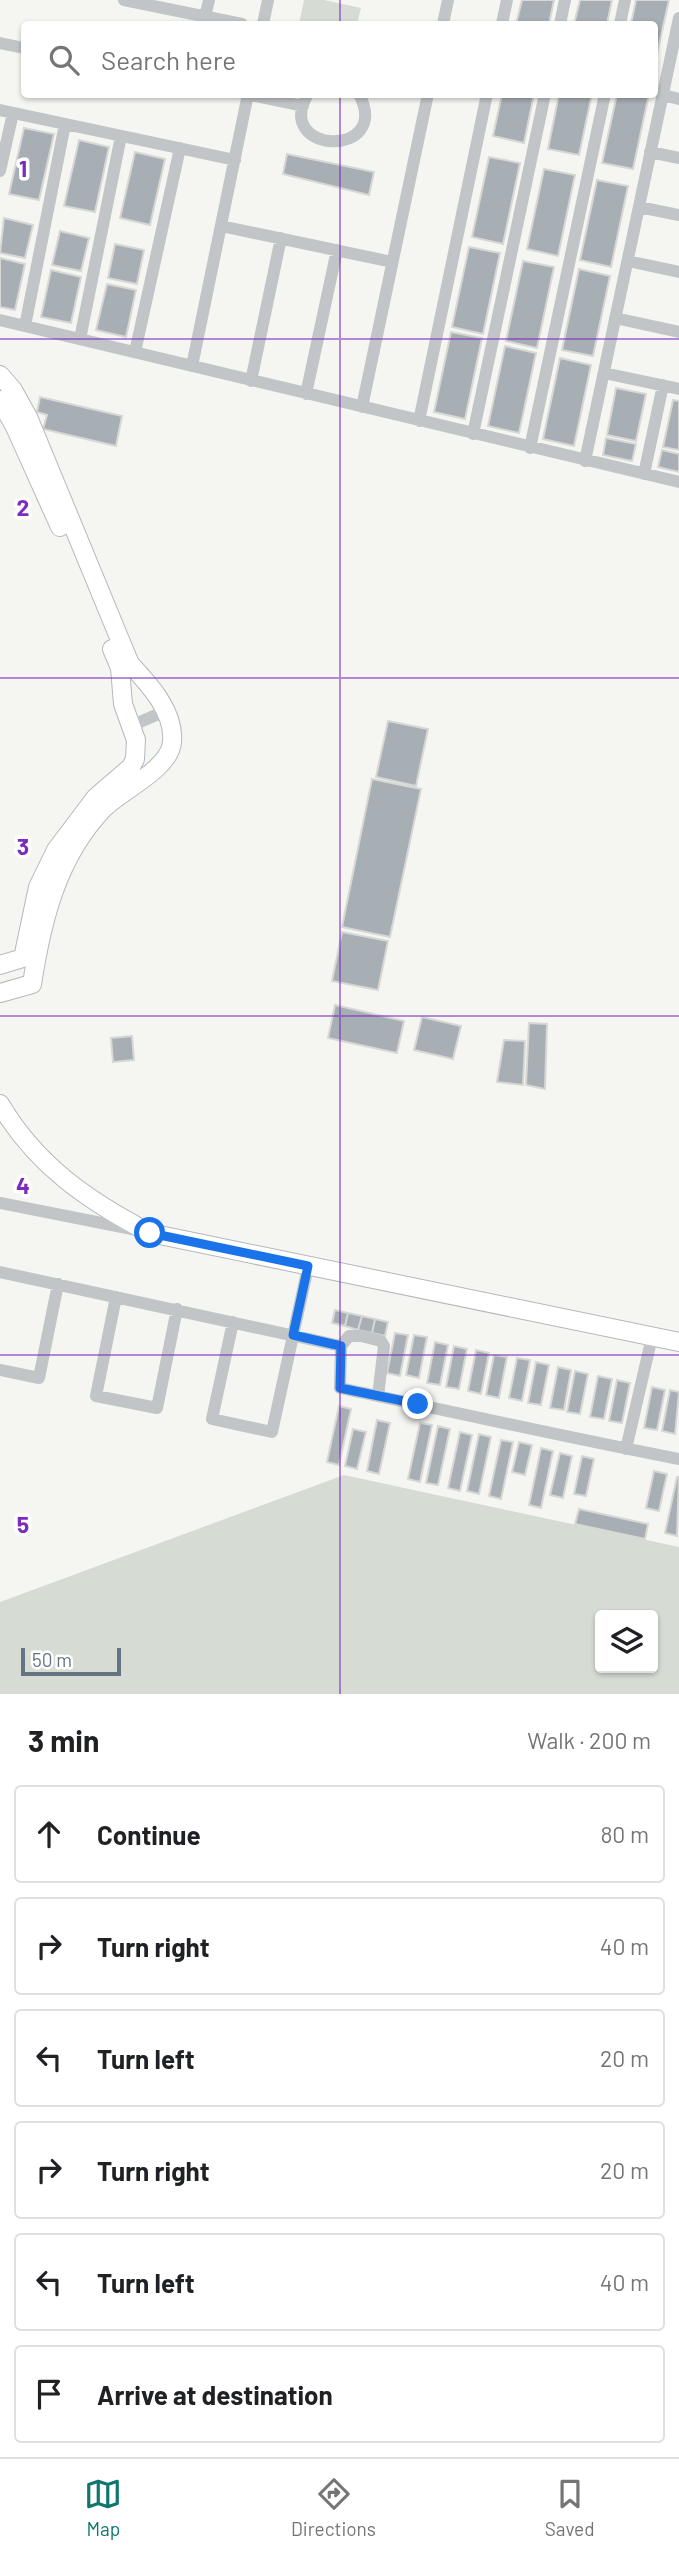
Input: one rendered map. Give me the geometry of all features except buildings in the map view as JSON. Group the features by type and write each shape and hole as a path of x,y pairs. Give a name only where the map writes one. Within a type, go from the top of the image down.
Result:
{"street":[{"path":"124,0 152,3 226,21"},
{"path":"205,17 209,0"},
{"path":"264,21 268,0"},
{"path":"444,21 447,0"},
{"path":"503,21 507,0"},
{"path":"561,21 565,0"},
{"path":"621,21 625,0"},
{"path":"585,461 650,152 677,40 679,18"},
{"path":"0,43 21,47"},
{"path":"663,95 679,99"},
{"path":"192,366 247,98"},
{"path":"282,98 305,100 304,122 312,136 335,144 350,138 361,126 364,110 360,98"},
{"path":"362,407 427,98"},
{"path":"419,421 486,98"},
{"path":"473,434 544,98"},
{"path":"530,448 604,98"},
{"path":"0,172 6,112 235,160"},
{"path":"25,326 65,124"},
{"path":"80,340 121,136"},
{"path":"135,352 180,148"},
{"path":"650,152 679,158"},
{"path":"639,207 679,215"},
{"path":"221,226 393,262"},
{"path":"251,381 281,238"},
{"path":"306,394 337,250"},
{"path":"628,261 679,272"},
{"path":"615,318 679,332"},
{"path":"0,320 679,482"},
{"path":"604,373 679,388"},
{"path":"0,375 13,390 28,417 120,668 122,690 137,750 131,767 96,797 56,850 37,887 23,958 0,964"},
{"path":"644,474 663,385"},
{"path":"0,400 61,513 130,664 156,693 165,711 172,743 167,758 105,807 75,847 51,894 32,985 0,992"},
{"path":"122,690 143,678"},
{"path":"131,726 165,711"},
{"path":"0,1104 47,1166 89,1199 150,1233"},
{"path":"0,1203 679,1342"},
{"path":"233,1322 212,1419 272,1432 308,1266"},
{"path":"0,1272 341,1346"},
{"path":"0,1370 38,1378 58,1284"},
{"path":"116,1297 96,1396 157,1408 177,1309"},
{"path":"378,1396 384,1360 381,1341 349,1336 341,1346 340,1388 626,1449 679,1459"},
{"path":"626,1449 652,1337"}],"shaded area":[{"path":"304,0 324,0 361,8 358,21 300,21"},
{"path":"344,1475 679,1547 679,1694 0,1694 0,1602"}],"route":[{"path":"150,1233 308,1266 293,1335 341,1346 340,1388 418,1404"}]}
